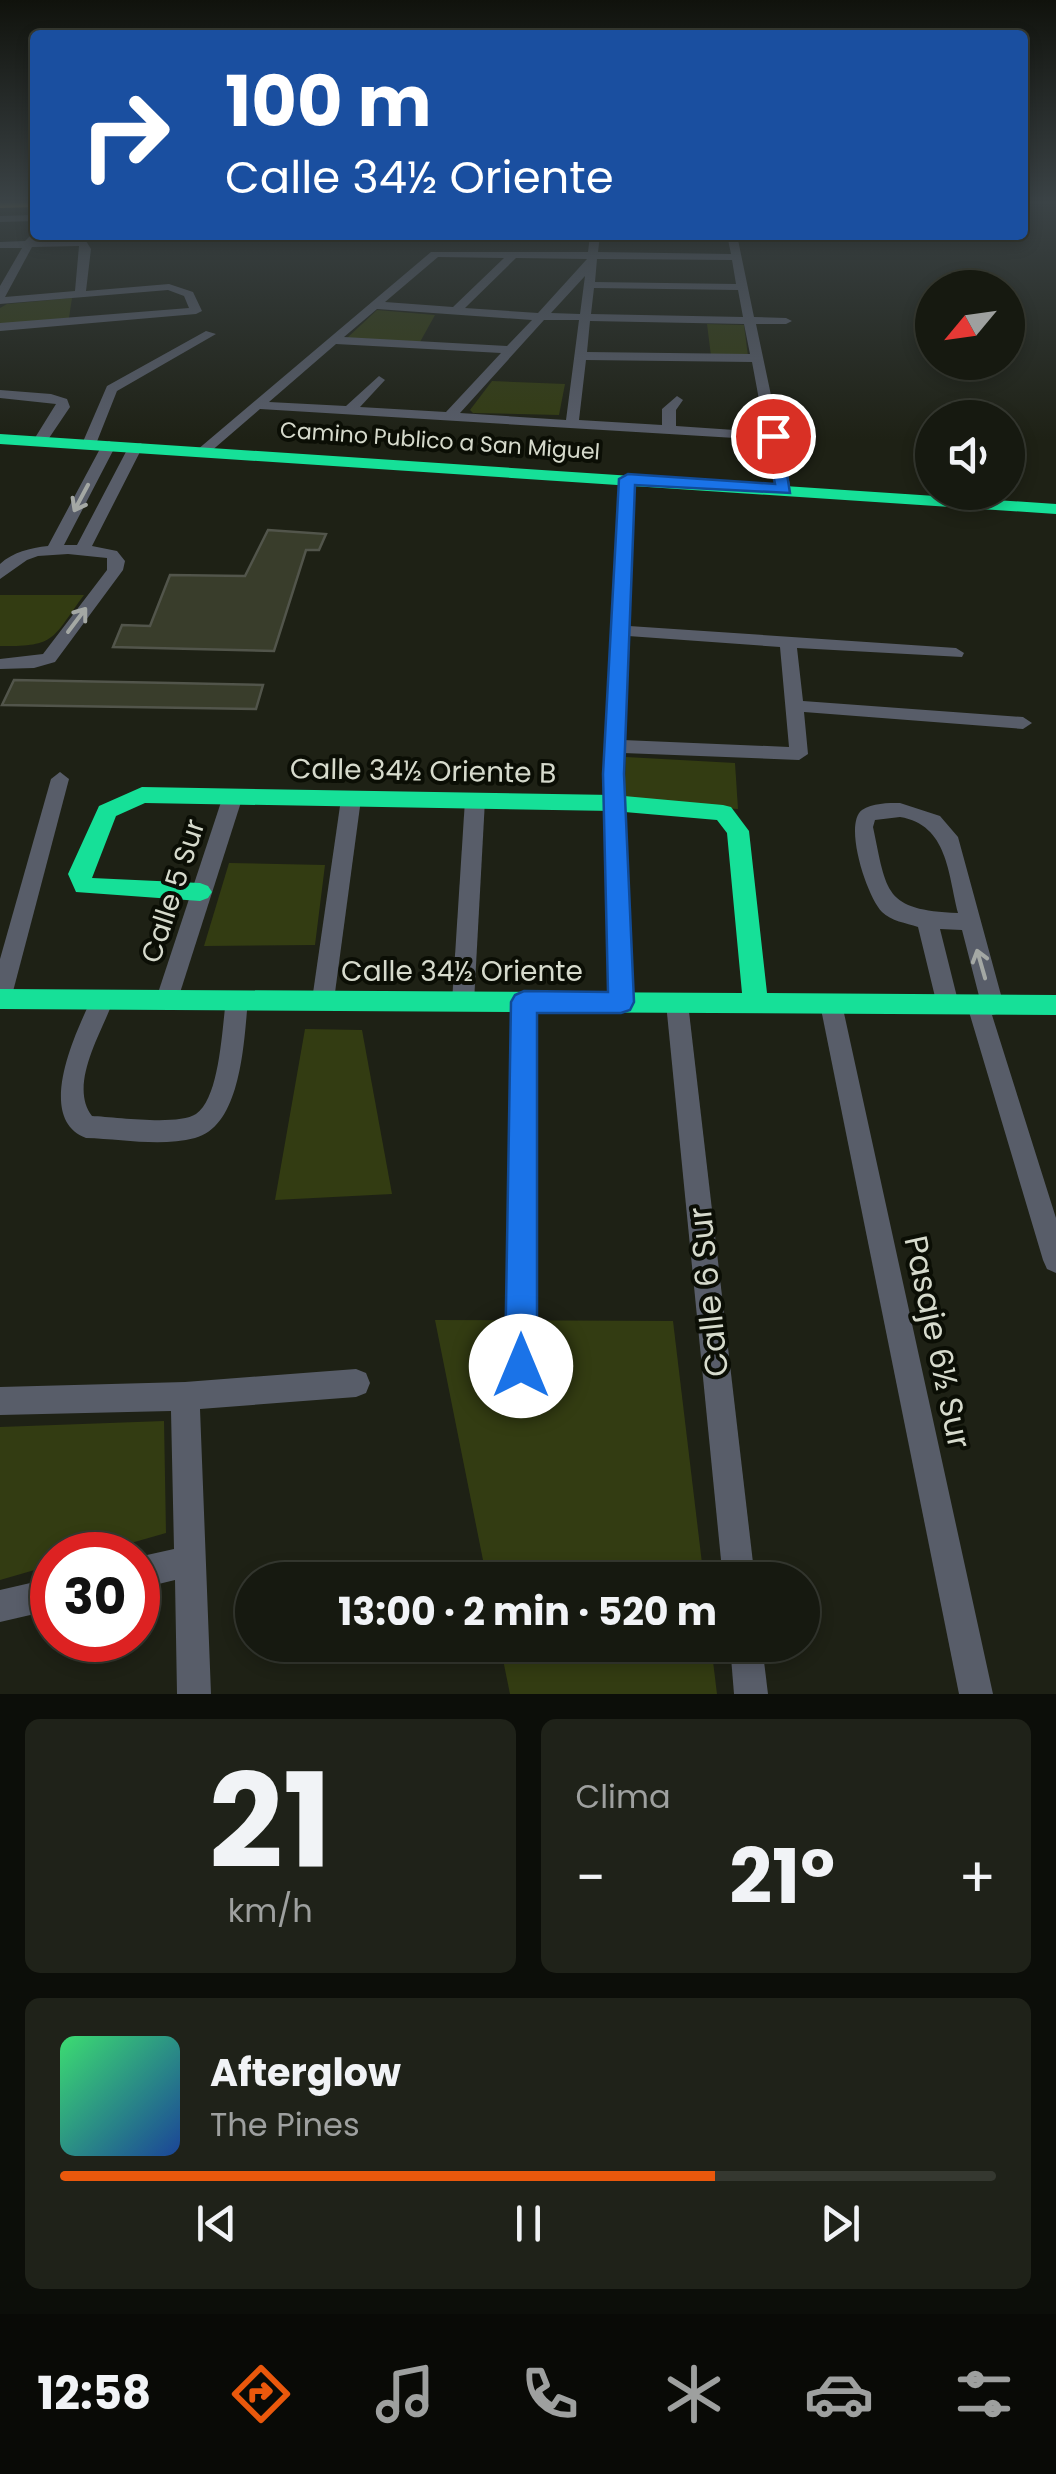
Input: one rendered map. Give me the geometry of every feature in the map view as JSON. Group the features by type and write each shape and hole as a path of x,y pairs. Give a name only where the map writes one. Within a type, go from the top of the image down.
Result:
{"street":[{"path":"80,294 82,282"},
{"path":"204,450 402,282"},
{"path":"456,311 486,282"},
{"path":"449,417 570,282"},
{"path":"740,282 784,490"},
{"path":"572,424 589,285 741,287"},
{"path":"0,299 180,288 189,294 196,311 0,328"},
{"path":"374,306 786,322"},
{"path":"53,551 99,444 111,389 210,334"},
{"path":"334,340 510,350"},
{"path":"580,356 756,358"},
{"path":"349,411 379,380"},
{"path":"0,394 62,402 64,407 40,441"},
{"path":"669,430 668,409 677,400"},
{"path":"257,406 773,436"},
{"name":"Camino Publico a San Miguel","path":"0,439 1056,508"},
{"path":"82,551 136,446"},
{"path":"621,1002 613,803 628,479"},
{"path":"0,574 16,557 53,551 112,554 117,560 115,570 49,658 34,663 0,664"},
{"path":"622,631 956,653"},
{"path":"614,746 799,754 788,640"},
{"path":"795,706 1023,723"},
{"path":"0,999 60,778"},
{"name":"Calle 34½ Oriente B","path":"200,892 84,886 79,874 107,811 142,795 613,803 723,813 738,831 756,1004"},
{"name":"Calle 5 Sur","path":"167,999 232,799"},
{"path":"323,1000 352,800"},
{"path":"463,1002 475,800"},
{"path":"969,922 927,921 891,910 878,896 864,827 866,816 878,810 926,815 940,824 948,837 969,922 986,1006 1056,1260"},
{"path":"927,921 948,1006"},
{"name":"Calle 34½ Oriente","path":"0,999 1056,1005"},
{"path":"102,1000 70,1091 76,1118 86,1126 198,1127 212,1115 224,1090 238,1000"},
{"path":"521,1366 524,1002"},
{"name":"Calle 6 Sur","path":"677,1003 737,1562"},
{"name":"Pasaje 6½ Sur","path":"830,1004 976,1694"},
{"path":"0,1400 185,1396 356,1383"},
{"path":"185,1396 194,1694"},
{"path":"160,1568 192,1560"},
{"path":"0,1606 30,1599"},
{"path":"748,1662 752,1694"}],"green space":[{"path":"72,298 69,318 0,325 0,308 7,304"},
{"path":"377,310 435,315 420,342 346,339"},
{"path":"707,324 744,325 748,356 711,356"},
{"path":"492,381 565,384 559,415 473,413 470,410"},
{"path":"0,595 84,595 58,630 43,642 0,646"},
{"path":"626,757 735,763 738,809 624,803"},
{"path":"229,863 325,865 315,945 204,946"},
{"path":"305,1029 362,1030 392,1194 275,1200"},
{"path":"435,1320 673,1321 702,1562 483,1562"},
{"path":"164,1421 166,1533 30,1532 30,1571 0,1580 0,1427"},
{"path":"503,1662 713,1662 717,1694 510,1694"}],"building":[{"path":"268,530 326,534 319,550 306,550 274,651 113,647 122,625 150,626 170,575 245,576"},
{"path":"14,680 263,685 256,709 2,705"}],"traffic: fast":[{"path":"0,439 1056,509"},
{"path":"200,892 84,886 79,874 107,811 142,795 613,803 723,813 738,831 756,1004"},
{"path":"0,999 1056,1005"}],"route":[{"path":"521,1366 524,1002 621,1002 613,803 628,479 784,490 773,436"}]}
